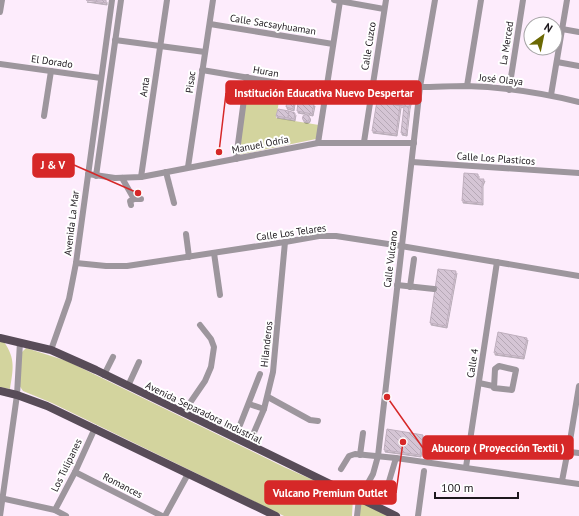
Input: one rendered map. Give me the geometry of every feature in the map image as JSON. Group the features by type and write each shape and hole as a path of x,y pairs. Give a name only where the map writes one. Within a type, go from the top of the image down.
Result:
{"main road":[{"name":"Avenida Separadora Industrial","path":"0,338 51,350 104,374 249,444 358,499 396,516"},
{"path":"0,391 18,395 47,406 276,516"}],"street":[{"path":"0,12 2,0"},
{"name":"Avenida La Mar","path":"51,350 69,299 76,263 112,0"},
{"path":"96,176 120,0"},
{"name":"Anta","path":"141,177 167,0"},
{"name":"Pisac","path":"188,167 213,0"},
{"path":"318,143 333,44 337,0 384,9"},
{"name":"Calle Cuzco","path":"364,142 386,0"},
{"name":"Calle Vulcano","path":"357,516 358,499 373,474 378,456 420,87 434,0"},
{"path":"467,86 481,0"},
{"name":"La Merced","path":"508,90 523,0"},
{"path":"563,23 567,0"},
{"name":"Calle Sacsayhuaman","path":"210,24 333,44"},
{"path":"563,29 579,32"},
{"path":"115,40 205,52"},
{"path":"551,95 558,56"},
{"path":"557,62 579,66"},
{"name":"El Dorado","path":"0,64 101,78"},
{"name":"Huran","path":"202,70 326,92"},
{"path":"44,116 51,71"},
{"path":"236,159 247,77"},
{"name":"José Olaya","path":"420,87 467,86 551,95 579,102"},
{"name":"Manuel Odría","path":"88,174 122,178 141,177 318,143 414,143"},
{"name":"Calle Los Plasticos","path":"412,162 579,173"},
{"path":"166,172 174,203"},
{"path":"122,178 135,201"},
{"path":"186,234 189,257"},
{"name":"Calle Los Telares","path":"76,263 127,266 318,236 336,236 579,276"},
{"name":"Hilanderos","path":"249,444 268,397 273,372 285,242"},
{"path":"214,253 220,295"},
{"path":"410,286 414,259"},
{"name":"Calle 4","path":"466,467 497,262"},
{"path":"397,285 434,289"},
{"path":"183,413 205,381 211,367 214,347 211,339 200,325"},
{"path":"0,516 1,498 18,395 20,342"},
{"path":"104,374 113,357"},
{"path":"128,386 139,362"},
{"path":"479,383 493,386 495,389 512,390 514,388 516,370 506,367 496,367 493,386"},
{"path":"240,425 260,374"},
{"path":"562,481 579,386"},
{"path":"268,397 310,420 318,421"},
{"path":"249,404 264,409"},
{"name":"Los Tulipanes","path":"54,510 75,472 95,428"},
{"path":"360,455 363,433"},
{"path":"568,453 579,453"},
{"path":"341,469 349,456 352,454 466,467 579,484"},
{"path":"383,497 396,458"},
{"path":"418,516 424,471"},
{"name":"Romances","path":"75,472 162,516"},
{"path":"165,516 188,474"},
{"path":"1,498 54,510 66,516"}],"green space":[{"path":"248,79 282,85 276,118 319,125 316,139 238,155"},
{"path":"0,341 4,342 8,348 12,359 13,370 10,389 0,387"},
{"path":"26,348 67,361 284,467 353,498 352,516 284,516 52,403 23,391 19,385 21,353"},
{"path":"360,502 387,516 359,516"}],"building":[{"path":"86,0 106,0 106,3"},
{"path":"378,93 411,99 409,107 377,101"},
{"path":"287,101 294,102 293,109 286,107"},
{"path":"377,101 400,106 396,134 372,131"},
{"path":"298,102 314,104 312,114 297,111"},
{"path":"404,106 409,107 406,134 401,133"},
{"path":"278,109 289,111 288,118 276,116"},
{"path":"289,111 295,113 294,119 288,118"},
{"path":"306,114 309,115 309,121 306,122 303,121 302,118 303,115"},
{"path":"464,173 478,174 478,179 484,179 482,184 482,203 462,201"},
{"path":"438,269 456,271 446,326 430,323"},
{"path":"498,332 527,338 523,357 494,353"},
{"path":"387,429 423,435 420,455 384,450"}],"place":[{"name":"Institución Educativa Nuevo Despertar","path":"219,152"},
{"name":"J & V","path":"138,193"},
{"name":"Abucorp ( Proyección Textil )","path":"387,397"},
{"name":"Vulcano Premium Outlet","path":"403,442"}]}
